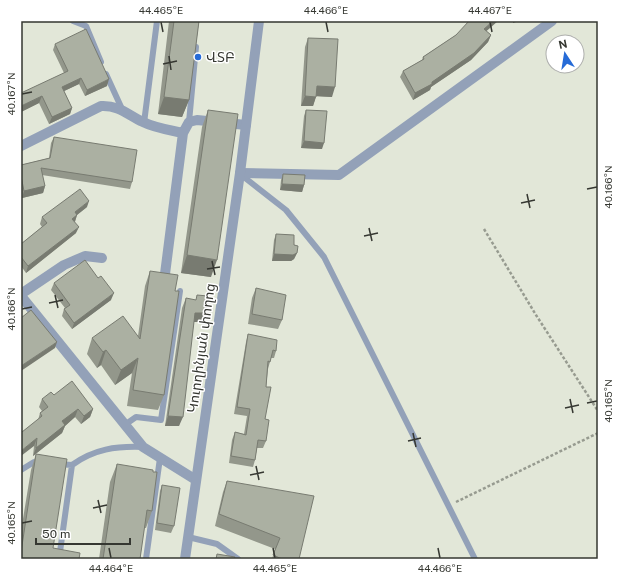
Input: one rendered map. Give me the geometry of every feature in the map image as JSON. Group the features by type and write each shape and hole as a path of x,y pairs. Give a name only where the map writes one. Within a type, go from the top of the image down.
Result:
{"street":[{"name":"Կուրղինյան փողոց","path":"184,559 240,173 259,21"},
{"path":"240,173 340,175 552,21"},
{"path":"21,146 101,106 111,105 122,109 144,123 183,133"},
{"path":"165,274 183,133 189,122 197,120 246,125"},
{"path":"102,258 84,256 64,265 21,295 143,447 196,480"}],"lane":[{"path":"74,21 88,24 122,109"},
{"path":"144,123 157,21"},
{"path":"189,122 196,48"},
{"path":"240,173 286,210 324,257 356,318 475,559"},
{"path":"126,424 136,418 161,420 180,291"},
{"path":"21,470 34,462 72,465 84,457 104,448 120,446 143,447"},
{"path":"146,559 160,458"},
{"path":"59,559 72,465"},
{"path":"188,536 217,544 238,559"}],"path":[{"path":"484,229 536,315 598,411"},
{"path":"448,506 598,433"}],"building":[{"path":"174,21 199,21 189,100 164,97"},
{"path":"469,21 493,21 484,29 491,35 474,53 432,82 432,84 415,93 403,71 424,59 423,57 456,35"},
{"path":"86,29 109,79 87,90 81,78 62,87 72,108 52,117 42,96 21,106 21,93 68,71 55,44"},
{"path":"308,38 338,39 335,87 317,86 316,97 305,96"},
{"path":"208,110 238,114 217,260 187,255"},
{"path":"306,110 327,111 324,143 304,141"},
{"path":"54,137 137,150 132,182 41,168 45,186 24,191 21,176 21,165 50,158"},
{"path":"283,174 305,175 304,185 282,184"},
{"path":"80,189 89,201 75,212 77,215 72,219 79,227 28,266 21,257 21,244 47,223 42,217"},
{"path":"276,234 294,235 294,245 298,246 297,253 293,255 274,254"},
{"path":"85,260 98,278 101,276 114,293 74,323 64,309 70,305 54,283"},
{"path":"150,271 178,275 175,291 179,291 164,395 133,390 138,358 121,370 106,350 103,352 92,338 123,316 140,339"},
{"path":"256,288 286,295 282,320 252,314"},
{"path":"197,295 208,296 206,313 195,313 183,417 168,416 186,298 196,300"},
{"path":"31,310 57,342 21,366 21,318"},
{"path":"248,334 277,340 276,351 273,350 270,362 268,361 266,387 271,387 265,419 269,420 266,441 258,440 255,460 231,456 235,432 246,435 250,409 237,407"},
{"path":"72,381 93,409 84,416 78,409 62,421 65,425 36,448 37,438 21,451 21,431 22,432 42,416 40,413 48,407 42,399 51,392 54,395"},
{"path":"36,454 67,459 53,548 80,553 79,559 21,559"},
{"path":"117,464 157,472 152,511 147,510 140,559 103,559"},
{"path":"227,481 314,496 299,559 282,559 273,555 280,538 219,514"},
{"path":"162,485 180,488 174,526 157,523"},
{"path":"217,554 235,557 234,559 216,559"}],"place":[{"name":"ՎՏԲ","path":"198,57"}]}
